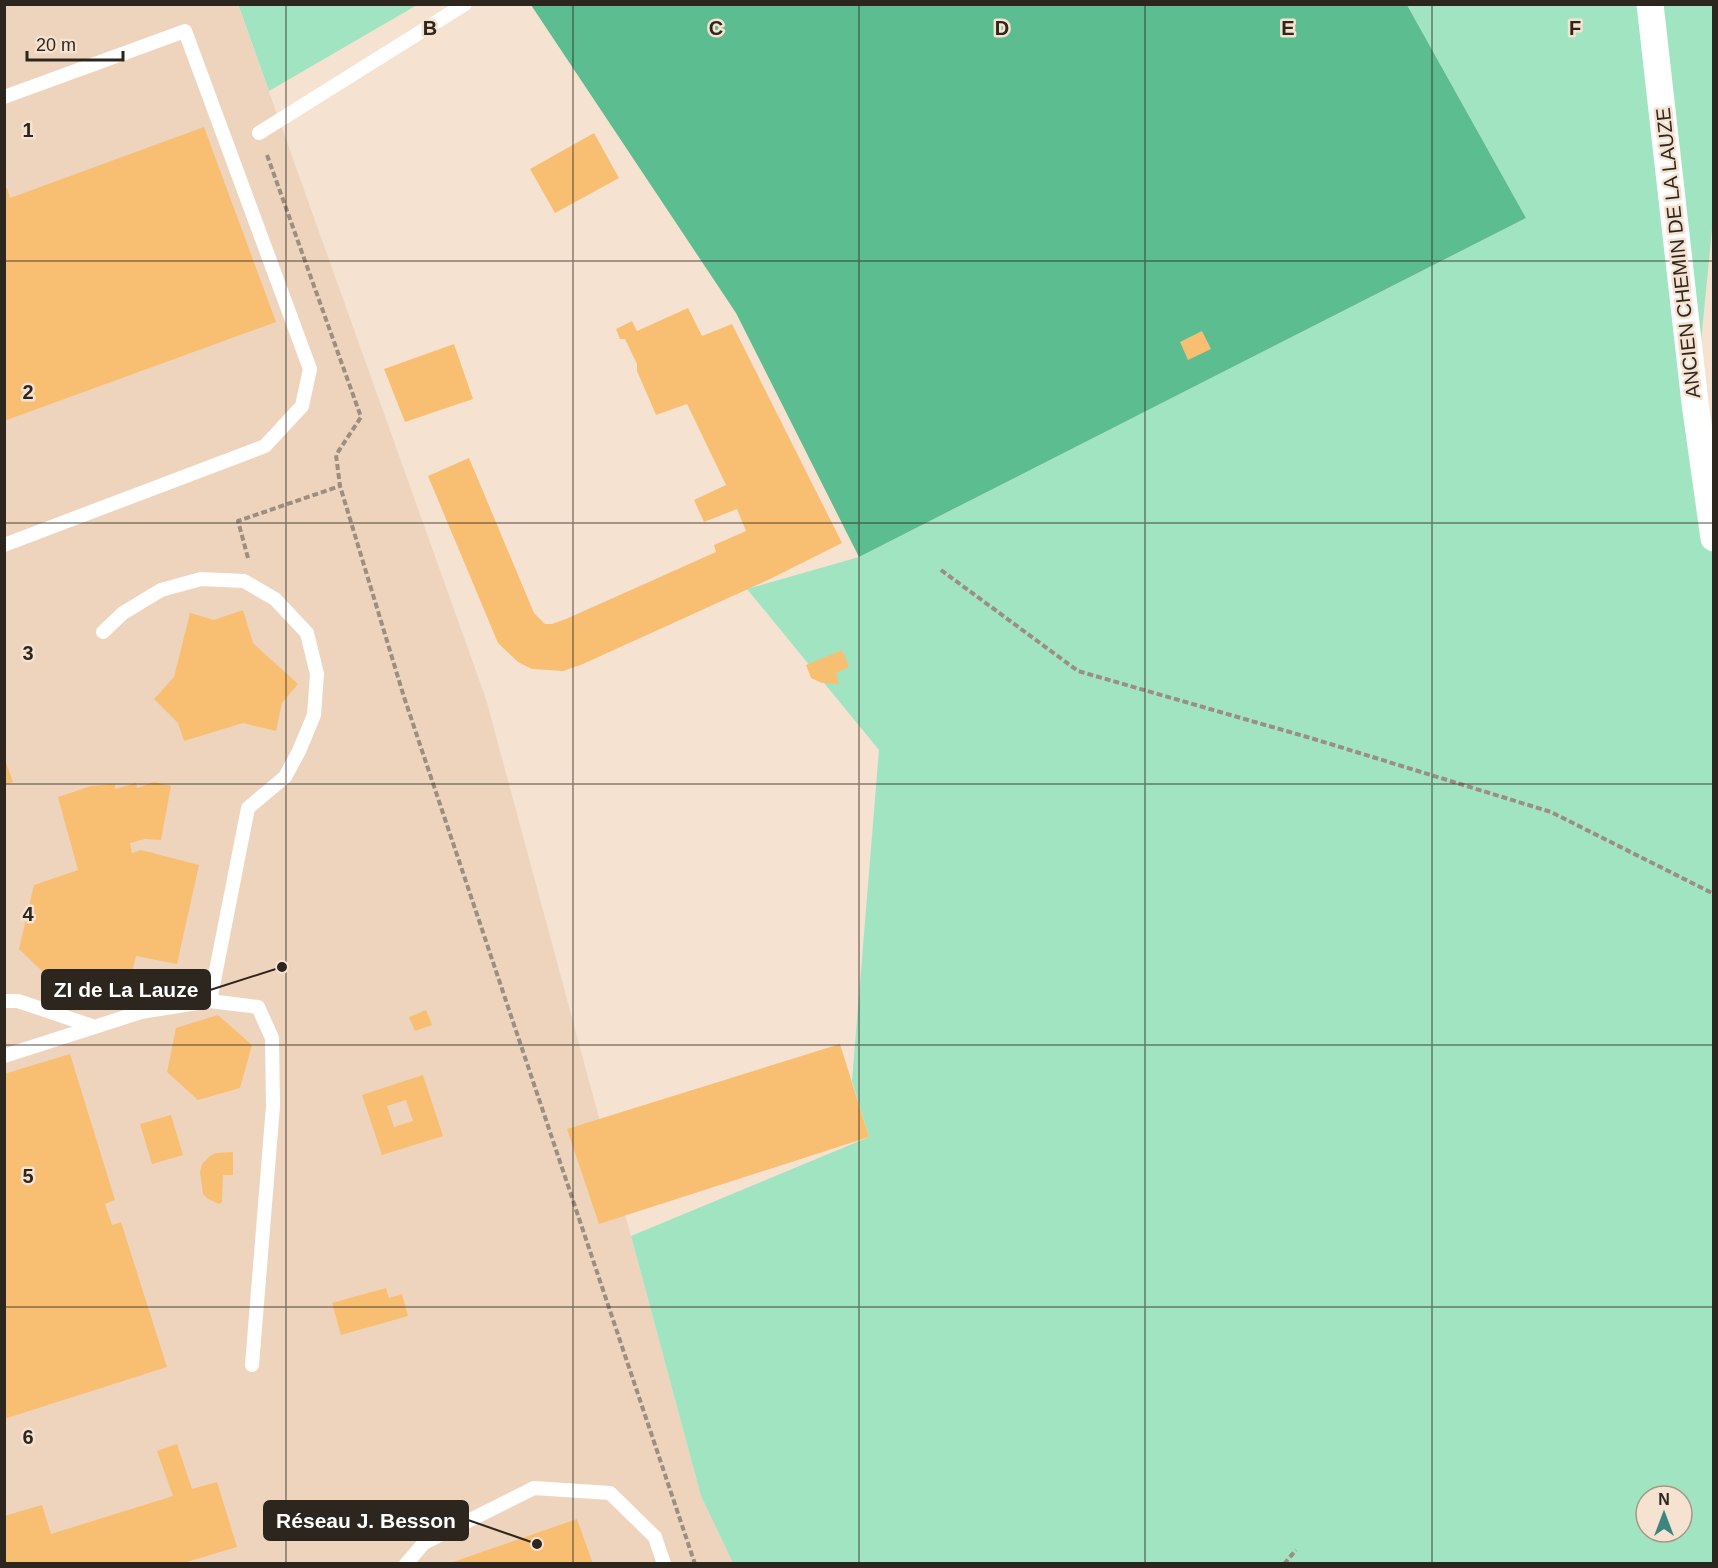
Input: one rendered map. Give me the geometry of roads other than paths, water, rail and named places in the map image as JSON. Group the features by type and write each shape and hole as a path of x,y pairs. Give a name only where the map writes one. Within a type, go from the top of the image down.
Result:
{"street":[{"name":"ANCIEN CHEMIN DE LA LAUZE","path":"1650,4 1695,403 1713,538"}],"lane":[{"path":"259,133 465,4"},
{"path":"4,97 185,31 310,369 302,406 265,446 4,545"},
{"path":"104,632 123,613 161,590 201,579 244,581 275,599 307,633 317,674 314,715 285,777 248,808 210,1001"},
{"path":"4,1001 18,1001 95,1027"},
{"path":"4,1056 141,1012 210,1001 258,1007 272,1038 273,1106 252,1365"},
{"path":"406,1563 424,1543 534,1488 610,1493 655,1537 664,1563"}],"place":[{"name":"ZI de La Lauze","path":"282,967"},
{"name":"Réseau J. Besson","path":"537,1544"}]}
